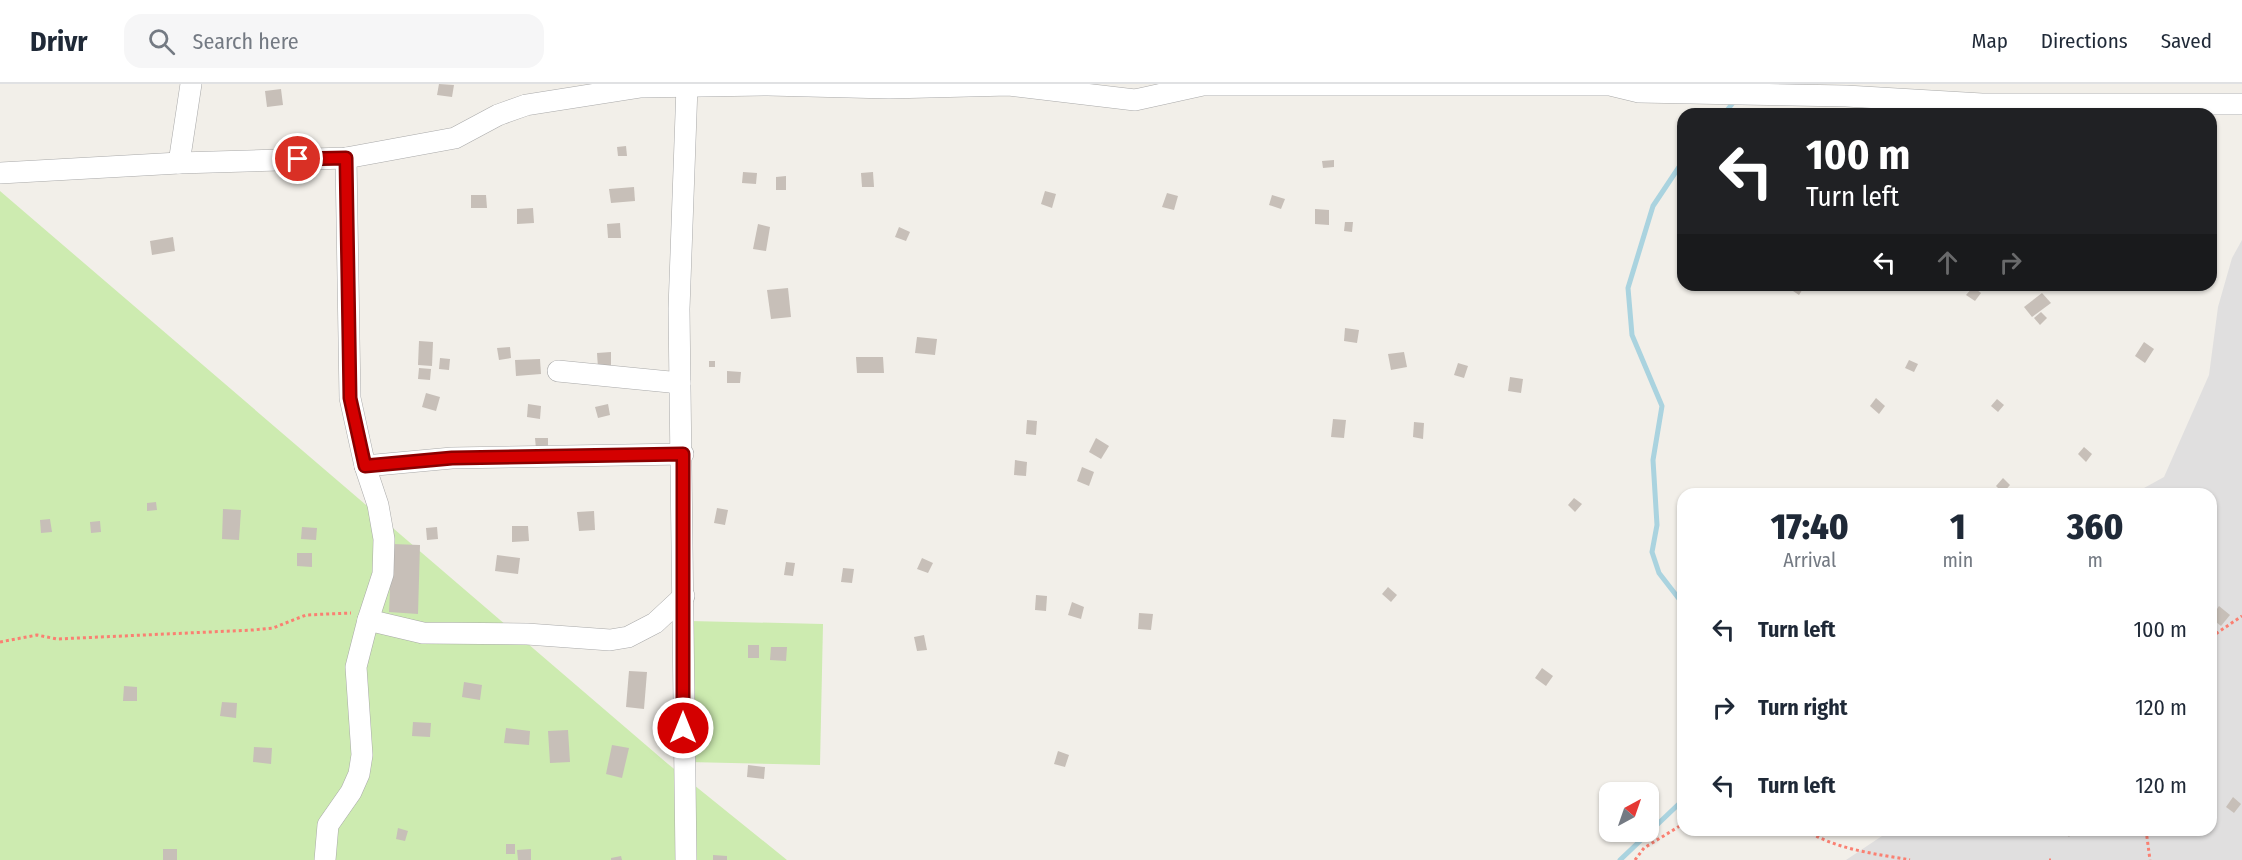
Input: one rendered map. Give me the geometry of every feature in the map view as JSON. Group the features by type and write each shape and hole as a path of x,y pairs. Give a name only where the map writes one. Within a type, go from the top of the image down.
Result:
{"street":[{"path":"179,163 191,84"},
{"path":"0,173 179,163 346,158 455,138 498,115 526,105 641,85 889,88 1009,85 1135,100 1203,86 1598,85 1639,92 1846,96 1982,104 2242,104"},
{"path":"686,860 683,772 683,454 679,309 687,86"},
{"path":"325,860 328,825 351,792 359,774 362,755 356,668 369,616 383,574 384,539 378,505 365,466 350,398 346,158"},
{"path":"558,371 680,383"},
{"path":"365,466 452,458 683,454"},
{"path":"369,616 423,633 567,635 610,640 628,638 655,623 684,597"}],"path":[{"path":"0,642 37,634 57,639 253,630 273,628 306,615 369,616"},
{"path":"2217,633 2242,616"},
{"path":"1635,860 1644,848 1677,829"},
{"path":"1815,836 1868,853 1910,860"},
{"path":"2147,836 2150,860"}],"shaded area":[{"path":"2242,240 2242,860 1846,860 1882,836 2217,836 2217,488 2144,488 2164,477 2209,375 2218,307 2232,258"}],"green space":[{"path":"0,191 668,764 787,860 0,860"},
{"path":"690,621 823,624 820,765 688,762"}],"building":[{"path":"439,84 454,85 452,97 437,95"},
{"path":"281,89 283,105 267,107 265,91"},
{"path":"626,146 627,156 618,156 617,147"},
{"path":"1334,160 1334,167 1323,168 1322,161"},
{"path":"743,172 757,173 756,184 742,183"},
{"path":"873,172 874,187 862,187 861,173"},
{"path":"786,176 786,190 776,190 776,177"},
{"path":"634,187 635,201 611,203 609,189"},
{"path":"1045,191 1056,194 1052,208 1041,204"},
{"path":"1167,193 1178,196 1174,210 1162,207"},
{"path":"471,195 486,195 487,208 471,208"},
{"path":"1272,195 1285,199 1281,209 1269,205"},
{"path":"533,208 534,223 517,224 517,209"},
{"path":"1315,209 1329,210 1329,225 1315,224"},
{"path":"1345,222 1353,222 1352,232 1344,231"},
{"path":"620,223 621,238 608,238 607,224"},
{"path":"758,224 770,227 766,251 753,249"},
{"path":"899,227 910,232 906,241 895,237"},
{"path":"173,237 175,251 152,255 150,241"},
{"path":"788,288 791,317 771,319 767,290"},
{"path":"1970,291 1981,293 1975,301 1966,295"},
{"path":"2042,293 2051,303 2032,317 2024,307"},
{"path":"2041,312 2047,318 2040,325 2034,318"},
{"path":"1345,328 1359,330 1357,343 1344,341"},
{"path":"917,337 937,339 935,355 915,353"},
{"path":"419,341 433,342 432,366 418,365"},
{"path":"2144,342 2154,349 2145,363 2135,356"},
{"path":"510,347 511,358 499,360 497,348"},
{"path":"611,352 611,367 598,368 597,353"},
{"path":"1404,352 1407,367 1391,370 1388,354"},
{"path":"856,357 883,357 884,373 857,373"},
{"path":"440,358 450,359 449,370 439,369"},
{"path":"540,359 541,374 516,376 515,360"},
{"path":"1909,360 1918,364 1914,372 1905,368"},
{"path":"709,361 715,361 715,367 709,367"},
{"path":"1458,363 1468,366 1464,378 1454,375"},
{"path":"419,368 431,369 430,380 418,379"},
{"path":"727,371 741,372 740,383 727,383"},
{"path":"1510,377 1523,379 1521,393 1508,391"},
{"path":"426,393 440,397 436,411 422,407"},
{"path":"1876,398 1885,406 1879,414 1870,406"},
{"path":"1997,399 2004,405 1998,412 1991,406"},
{"path":"528,404 541,406 540,419 527,417"},
{"path":"608,404 610,415 598,418 595,407"},
{"path":"1333,419 1346,420 1344,438 1331,437"},
{"path":"1027,420 1037,421 1036,435 1026,434"},
{"path":"1414,422 1424,423 1423,439 1413,437"},
{"path":"535,438 548,438 548,449 536,449"},
{"path":"1096,438 1109,446 1101,459 1089,452"},
{"path":"2084,447 2092,454 2086,462 2078,454"},
{"path":"1015,460 1027,462 1026,476 1014,475"},
{"path":"1082,467 1094,472 1089,486 1077,481"},
{"path":"2003,478 2010,485 2007,488 1996,486"},
{"path":"1574,498 1582,504 1575,512 1568,505"},
{"path":"156,502 157,510 147,511 147,503"},
{"path":"717,508 728,510 725,525 714,523"},
{"path":"223,509 241,510 239,540 222,539"},
{"path":"594,511 595,530 579,531 577,512"},
{"path":"50,519 52,532 41,533 40,520"},
{"path":"100,521 101,532 91,533 90,522"},
{"path":"512,526 528,526 529,541 512,542"},
{"path":"302,527 317,528 316,540 301,539"},
{"path":"437,527 438,539 427,540 426,528"},
{"path":"392,544 420,545 418,614 389,612"},
{"path":"297,553 312,553 312,567 297,566"},
{"path":"497,555 520,558 518,574 495,571"},
{"path":"922,558 933,563 928,573 917,569"},
{"path":"786,562 795,563 793,576 784,575"},
{"path":"843,568 854,569 852,583 841,582"},
{"path":"1388,587 1397,595 1391,602 1382,594"},
{"path":"1036,595 1047,596 1046,611 1035,610"},
{"path":"1072,602 1084,607 1081,619 1068,615"},
{"path":"2219,606 2230,615 2221,626 2217,623"},
{"path":"1139,613 1153,614 1151,630 1138,629"},
{"path":"924,635 927,650 917,651 914,637"},
{"path":"748,645 759,645 759,658 748,658"},
{"path":"771,647 787,647 786,661 770,660"},
{"path":"1542,668 1553,676 1546,686 1535,678"},
{"path":"629,671 647,672 644,709 626,707"},
{"path":"464,682 482,685 480,700 462,697"},
{"path":"124,686 137,687 137,701 123,701"},
{"path":"222,702 237,703 236,718 220,716"},
{"path":"413,722 431,723 430,737 412,736"},
{"path":"506,728 530,731 529,745 504,743"},
{"path":"568,730 570,762 550,763 548,731"},
{"path":"612,745 629,748 622,778 606,774"},
{"path":"254,747 272,748 271,764 253,762"},
{"path":"1058,751 1069,755 1065,767 1054,764"},
{"path":"748,765 765,767 764,779 747,777"},
{"path":"2233,797 2241,804 2234,813 2226,807"},
{"path":"398,828 408,831 405,841 396,839"},
{"path":"506,844 515,844 515,854 506,854"},
{"path":"163,849 177,849 177,860 163,860"},
{"path":"531,849 531,860 518,860 517,850"},
{"path":"713,855 727,856 727,860 713,860"},
{"path":"621,856 622,860 611,860 611,858"}],"waterway":[{"path":"1729,108 1736,99"},
{"path":"1677,170 1653,206 1628,288 1632,335 1662,406 1653,460 1657,525 1652,552 1659,573 1677,596"},
{"path":"1620,860 1677,806"}],"route":[{"path":"298,159 346,158 350,398 365,466 452,458 555,457 625,453 683,454 683,728"}]}
